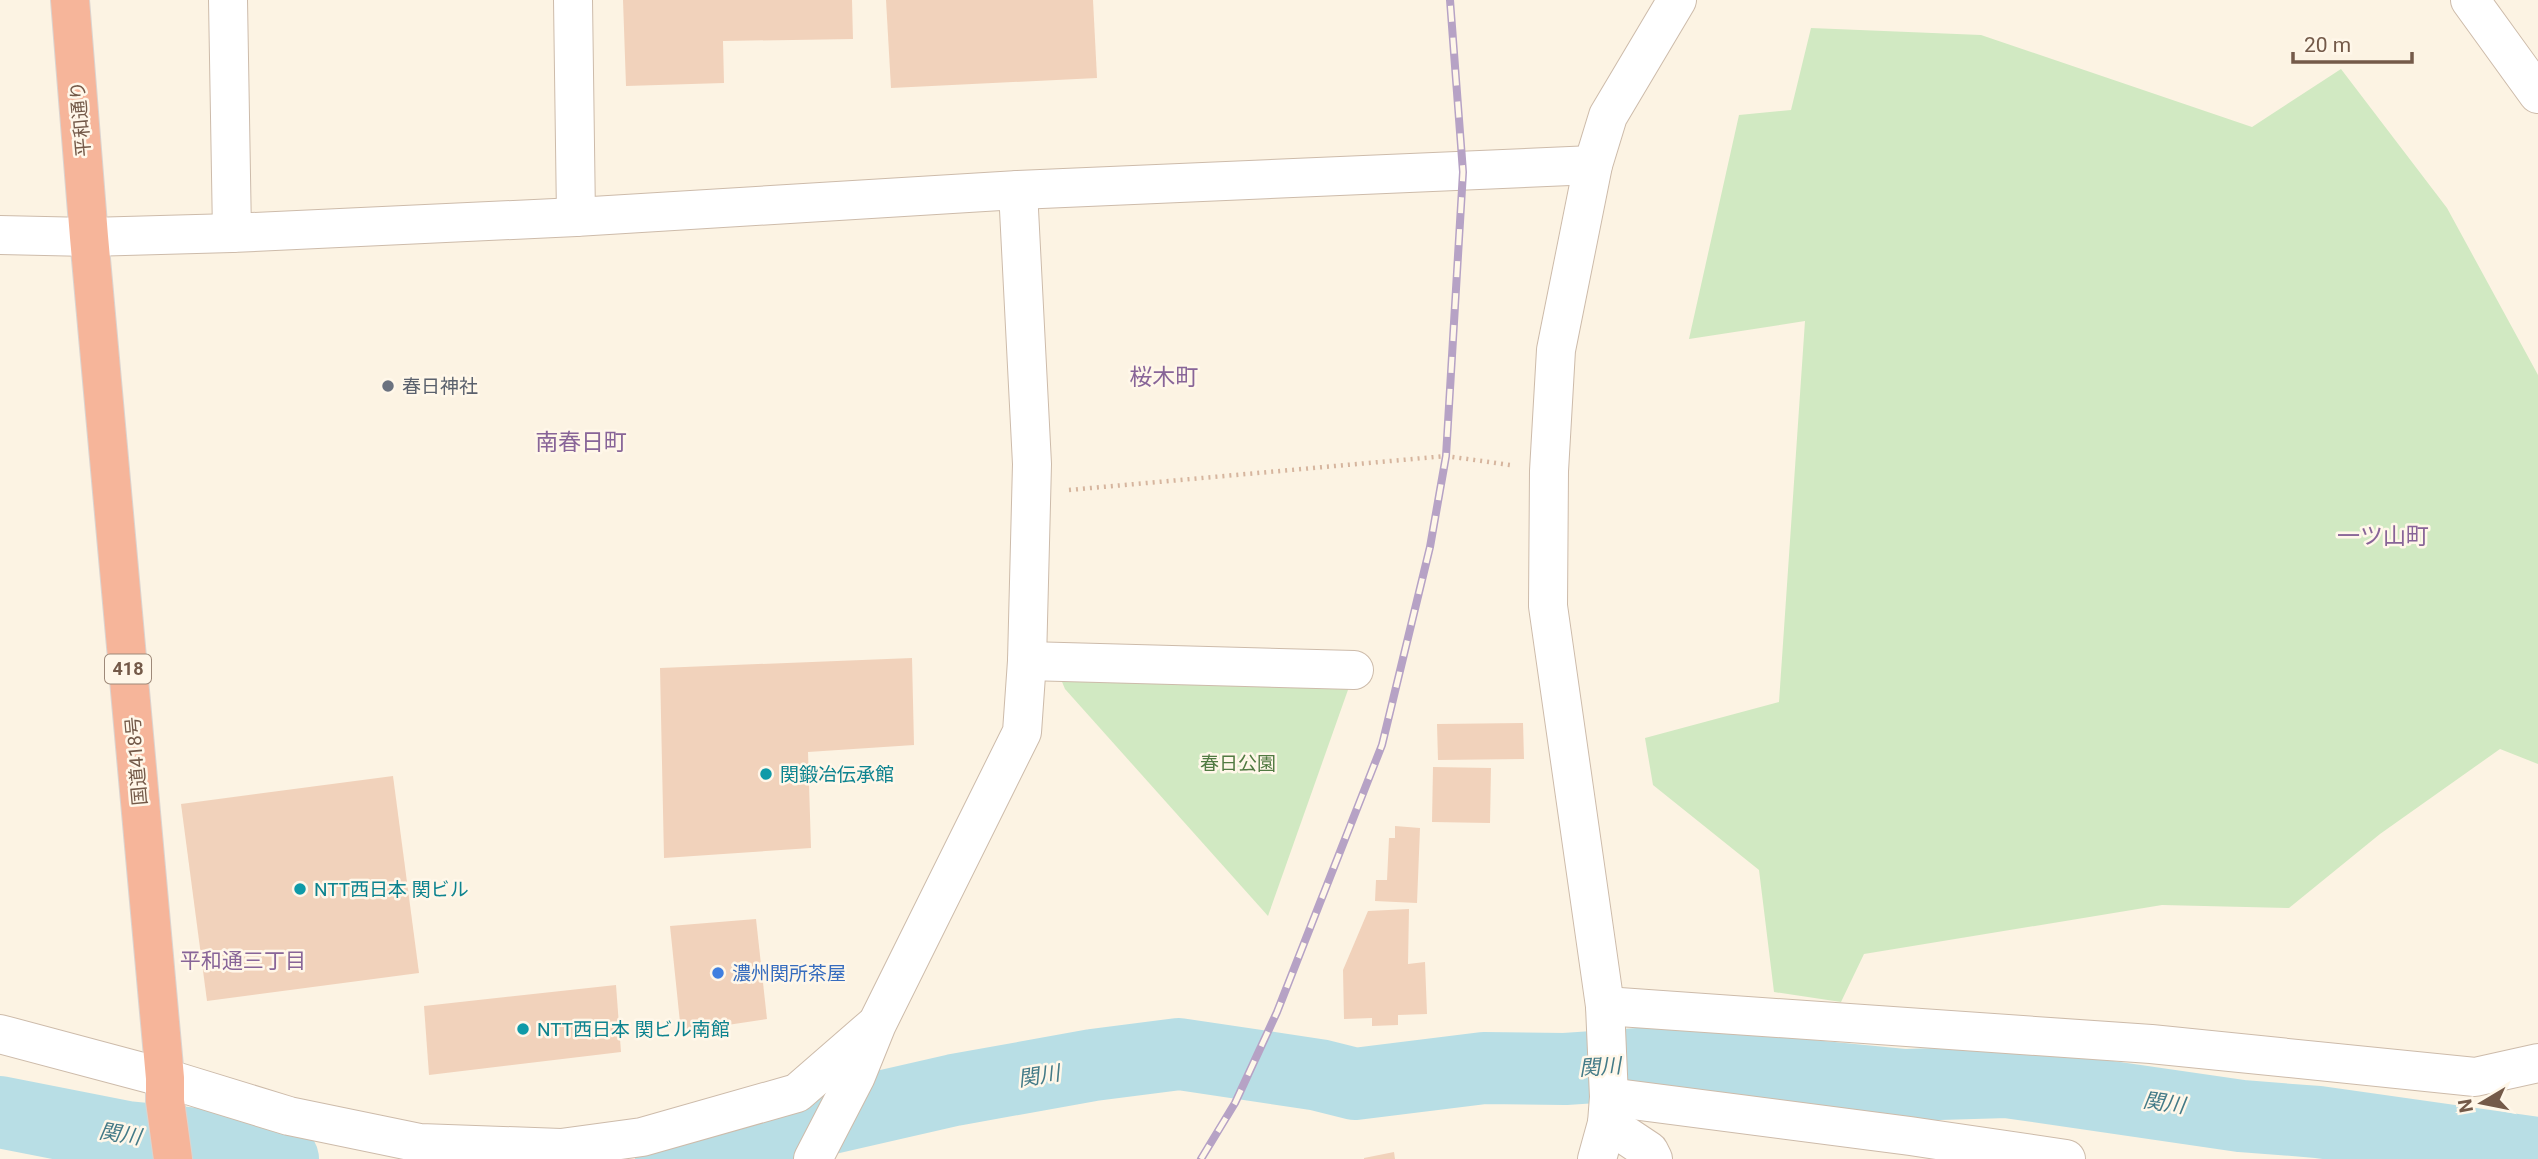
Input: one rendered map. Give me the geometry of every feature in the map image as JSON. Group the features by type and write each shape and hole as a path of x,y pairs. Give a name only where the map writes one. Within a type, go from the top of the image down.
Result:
{"highway":[{"name":"平和通り","path":"70,0 89,237"},
{"name":"国道418号","path":"89,237 173,1159"}],"street":[{"path":"228,0 232,233"},
{"path":"573,0 576,218"},
{"path":"1605,1126 1605,1006 1548,606 1549,471 1556,350 1593,165 1608,116 1677,0"},
{"path":"2470,0 2538,94"},
{"path":"0,235 89,237 232,233 576,218 1018,190 1593,165"},
{"path":"813,1159 856,1076 877,1024 1023,732 1032,464 1018,190"},
{"path":"1027,661 1354,670"},
{"path":"1605,1006 2151,1044 2475,1077 2538,1063"},
{"path":"0,1034 165,1089 420,1143 561,1148 642,1137 797,1093 877,1024"},
{"path":"1605,1126 2066,1159"},
{"path":"1605,1126 1649,1151 1653,1159"}],"path":[{"path":"1031,493 1446,456 1549,471"}],"green space":[{"path":"1811,28 1981,35 2252,127 2341,69 2447,208 2538,375 2538,764 2500,749 2380,834 2289,908 2162,905 1864,954 1841,1002 1774,992 1759,870 1653,785 1645,738 1779,702 1805,321 1689,339 1739,115 1791,110"},
{"name":"春日公園","path":"1060,677 1349,687 1268,916 1065,689"}],"building":[{"path":"623,0 852,0 853,39 723,41 724,83 626,86"},
{"path":"886,0 1093,0 1097,78 891,88"},
{"path":"912,658 914,745 808,752 811,848 664,858 660,668"},
{"path":"1523,723 1524,759 1438,760 1437,724"},
{"path":"1433,767 1491,768 1490,823 1432,822"},
{"name":"NTT西日本 関ビル","path":"393,776 419,973 207,1001 181,804"},
{"path":"1395,826 1420,828 1417,903 1375,901 1376,880 1387,880 1389,838 1395,838"},
{"path":"1409,909 1408,964 1425,962 1427,1014 1398,1015 1398,1025 1372,1026 1372,1018 1344,1019 1343,970 1368,911"},
{"name":"濃州関所茶屋","path":"756,919 767,1019 681,1032 670,926"},
{"name":"NTT西日本 関ビル南館","path":"616,985 621,1052 429,1075 424,1006"},
{"path":"1394,1152 1395,1159 1364,1159 1364,1158"}],"waterway":[{"name":"関川","path":"671,1159 735,1140 954,1090 1093,1065 1179,1054 1319,1075 1355,1084 1484,1068 1565,1069 1669,1062 1905,1085 2007,1082 2241,1116 2318,1122 2538,1153"},
{"name":"関川","path":"0,1112 127,1137 239,1148 283,1159"}],"railway":[{"path":"1201,1159 1235,1103 1277,1012 1382,745 1430,547 1446,456 1463,172 1450,0"}],"place":[{"name":"春日神社","path":"388,386"},
{"name":"関鍛冶伝承館","path":"766,774"},
{"name":"NTT西日本 関ビル","path":"300,889"},
{"name":"濃州関所茶屋","path":"718,973"},
{"name":"NTT西日本 関ビル南館","path":"523,1029"}],"district":[{"name":"桜木町","path":"1164,377"},
{"name":"南春日町","path":"581,442"},
{"name":"一ツ山町","path":"2383,536"},
{"name":"平和通三丁目","path":"243,961"}]}
